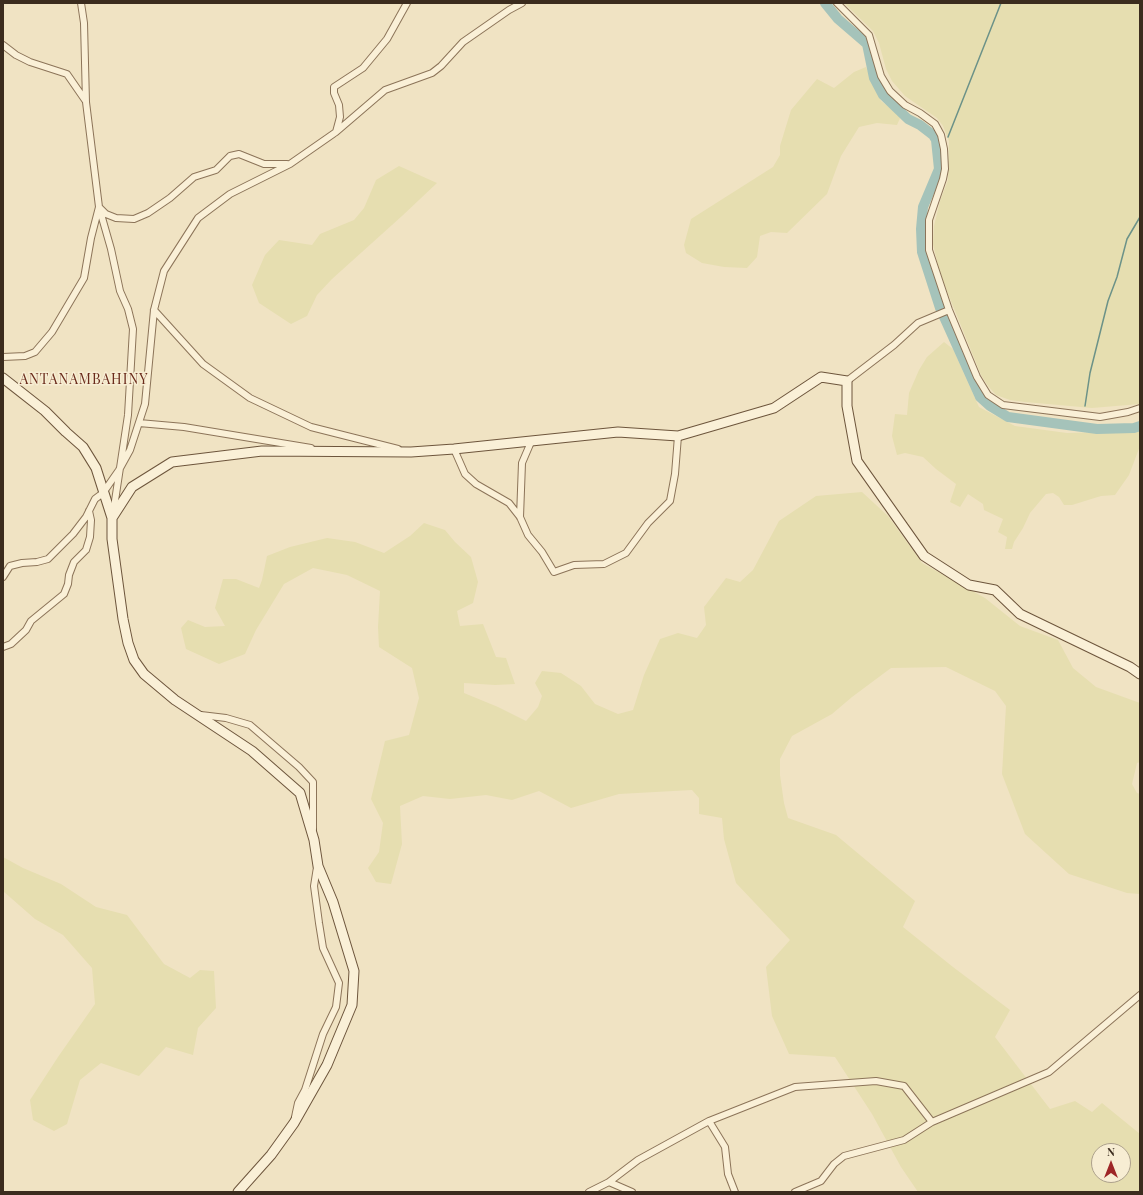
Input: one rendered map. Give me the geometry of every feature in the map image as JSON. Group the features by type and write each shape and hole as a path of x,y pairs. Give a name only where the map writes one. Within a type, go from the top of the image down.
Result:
{"street":[{"path":"81,3 84,23 86,102 99,207 111,249 120,291 128,309 133,329 128,415 112,518 112,539 122,619 128,643 134,660 150,678 175,700 252,751 300,793 314,840"},
{"path":"336,132 340,117 339,105 334,93 334,87 363,68 387,39 407,3"},
{"path":"3,577 10,566 48,559 73,534 86,517 95,499 104,493 130,450 145,404 154,310 164,271 198,218 230,194 290,164 336,132 384,90 432,73 441,66 463,42 509,10 522,3"},
{"path":"837,3 869,35 881,76 890,91 905,105 920,113 935,124 941,135 944,149 945,168 930,220 929,250 947,311 977,377 988,395 1003,404 1100,417 1128,412 1140,408"},
{"path":"3,45 16,55 30,62 68,74 86,102"},
{"path":"99,207 106,214 116,218 134,219 148,213 170,198 194,177 216,170 230,156 239,154 264,164 290,164"},
{"path":"3,357 25,356 34,352 52,332 84,278 91,238 99,207"},
{"path":"154,310 203,364 250,398 311,427 411,452"},
{"path":"112,518 132,487 172,462 262,451 411,452 454,450 618,432 678,436 774,408 822,378 847,381 894,345 918,322 947,311"},
{"path":"3,378 45,411 83,447 96,468 112,518"},
{"path":"847,381 847,406 857,461 924,556 969,585 995,590 1020,614 1130,667 1140,674"},
{"path":"139,424 184,427 329,452"},
{"path":"454,450 465,474 476,484 509,503 520,517 528,535 542,552 554,572 574,565 604,564 626,553 648,523 670,501 675,474 678,436"},
{"path":"520,517 522,463 531,442"},
{"path":"3,647 11,644 26,630 31,621 64,594 74,562 86,550 90,537 91,520 89,511"},
{"path":"197,715 226,718 250,725 299,767 313,782 314,840 318,866 332,902 354,971 352,1006 327,1065 294,1123 271,1155 238,1192"},
{"path":"294,1123 298,1103 305,1090 324,1034 336,1007 339,983 324,948 319,923 314,886 318,866"},
{"path":"795,1192 821,1181 834,1164 844,1156 904,1140 932,1122 1049,1072 1140,995"},
{"path":"589,1192 609,1182 638,1160 709,1121 795,1087 876,1081 904,1086 932,1122"},
{"path":"709,1121 725,1147 728,1174 736,1192"},
{"path":"609,1182 632,1192"}],"shaded area":[{"path":"844,3 1140,3 1140,404 1092,408 1025,402 1010,400 996,395 988,386 981,375 940,274 933,244 934,226 940,201 948,180 949,141 943,126 937,118 905,96 892,81 886,69 879,43 873,31"},
{"path":"866,67 881,101 901,116 897,125 877,123 859,127 841,156 827,194 787,233 771,232 760,236 757,257 747,268 724,267 702,263 686,253 684,245 691,219 773,167 780,155 780,146 791,110 817,79 834,88 854,72"},
{"path":"399,166 437,183 332,279 317,295 307,316 291,324 259,303 252,285 265,255 279,240 312,245 320,234 354,220 364,208 376,180"},
{"path":"944,342 953,349 979,407 1015,426 1067,433 1140,431 1140,446 1129,475 1115,495 1101,496 1072,505 1064,505 1059,497 1053,493 1046,494 1030,513 1014,542 1012,549 1005,549 1007,537 998,532 1003,519 984,510 983,504 968,494 960,507 950,502 956,484 923,457 905,453 897,455 892,436 895,414 907,415 909,393 919,370 927,357"},
{"path":"862,492 888,516 922,563 985,598 1020,626 1058,640 1073,668 1096,687 1140,703 1140,762 1137,763 1132,784 1137,793 1140,794 1140,894 1127,893 1069,874 1025,834 1002,774 1006,706 995,691 946,667 891,668 832,714 792,736 780,759 780,775 788,818 836,835 915,901 903,927 1010,1010 995,1037 1050,1109 1075,1101 1092,1112 1102,1103 1140,1134 1140,1192 918,1192 901,1167 872,1114 835,1057 789,1054 772,1016 766,967 790,940 736,883 724,839 722,818 699,814 699,798 692,790 619,794 571,808 539,791 512,800 486,795 450,799 423,796 400,806 402,844 391,884 376,882 368,868 379,852 383,823 371,799 385,741 409,735 419,698 412,668 379,647 378,627 380,591 347,575 313,568 284,584 256,630 245,654 219,664 186,649 181,628 188,620 205,627 225,626 215,608 223,579 236,579 259,588 267,556 290,547 327,538 355,542 384,553 410,536 424,523 445,530 471,557 478,582 473,603 457,611 460,626 483,624 496,657 506,658 515,684 495,685 464,683 464,693 498,707 526,721 538,707 542,696 535,683 542,671 561,673 581,686 595,704 618,714 633,710 644,675 660,639 678,633 697,638 706,625 704,607 726,578 740,582 753,570 779,521 816,496"},
{"path":"3,857 23,868 61,884 96,907 127,915 164,964 190,978 200,970 214,971 216,1008 198,1028 193,1055 166,1047 139,1076 101,1063 80,1080 67,1124 54,1131 33,1120 30,1100 95,1004 92,968 63,935 35,919 3,891"}],"waterway":[{"path":"825,3 838,19 867,44 874,78 883,95 908,119 920,125 933,135 936,140 939,169 923,207 921,229 922,252 940,308 980,397 990,406 1008,417 1097,429 1134,428 1140,426"},
{"path":"948,137 1001,3"},
{"path":"1085,406 1090,373 1108,301 1117,277 1127,239 1140,217"}],"district":[{"name":"ANTANAMBAHINY","path":"84,380"}]}
